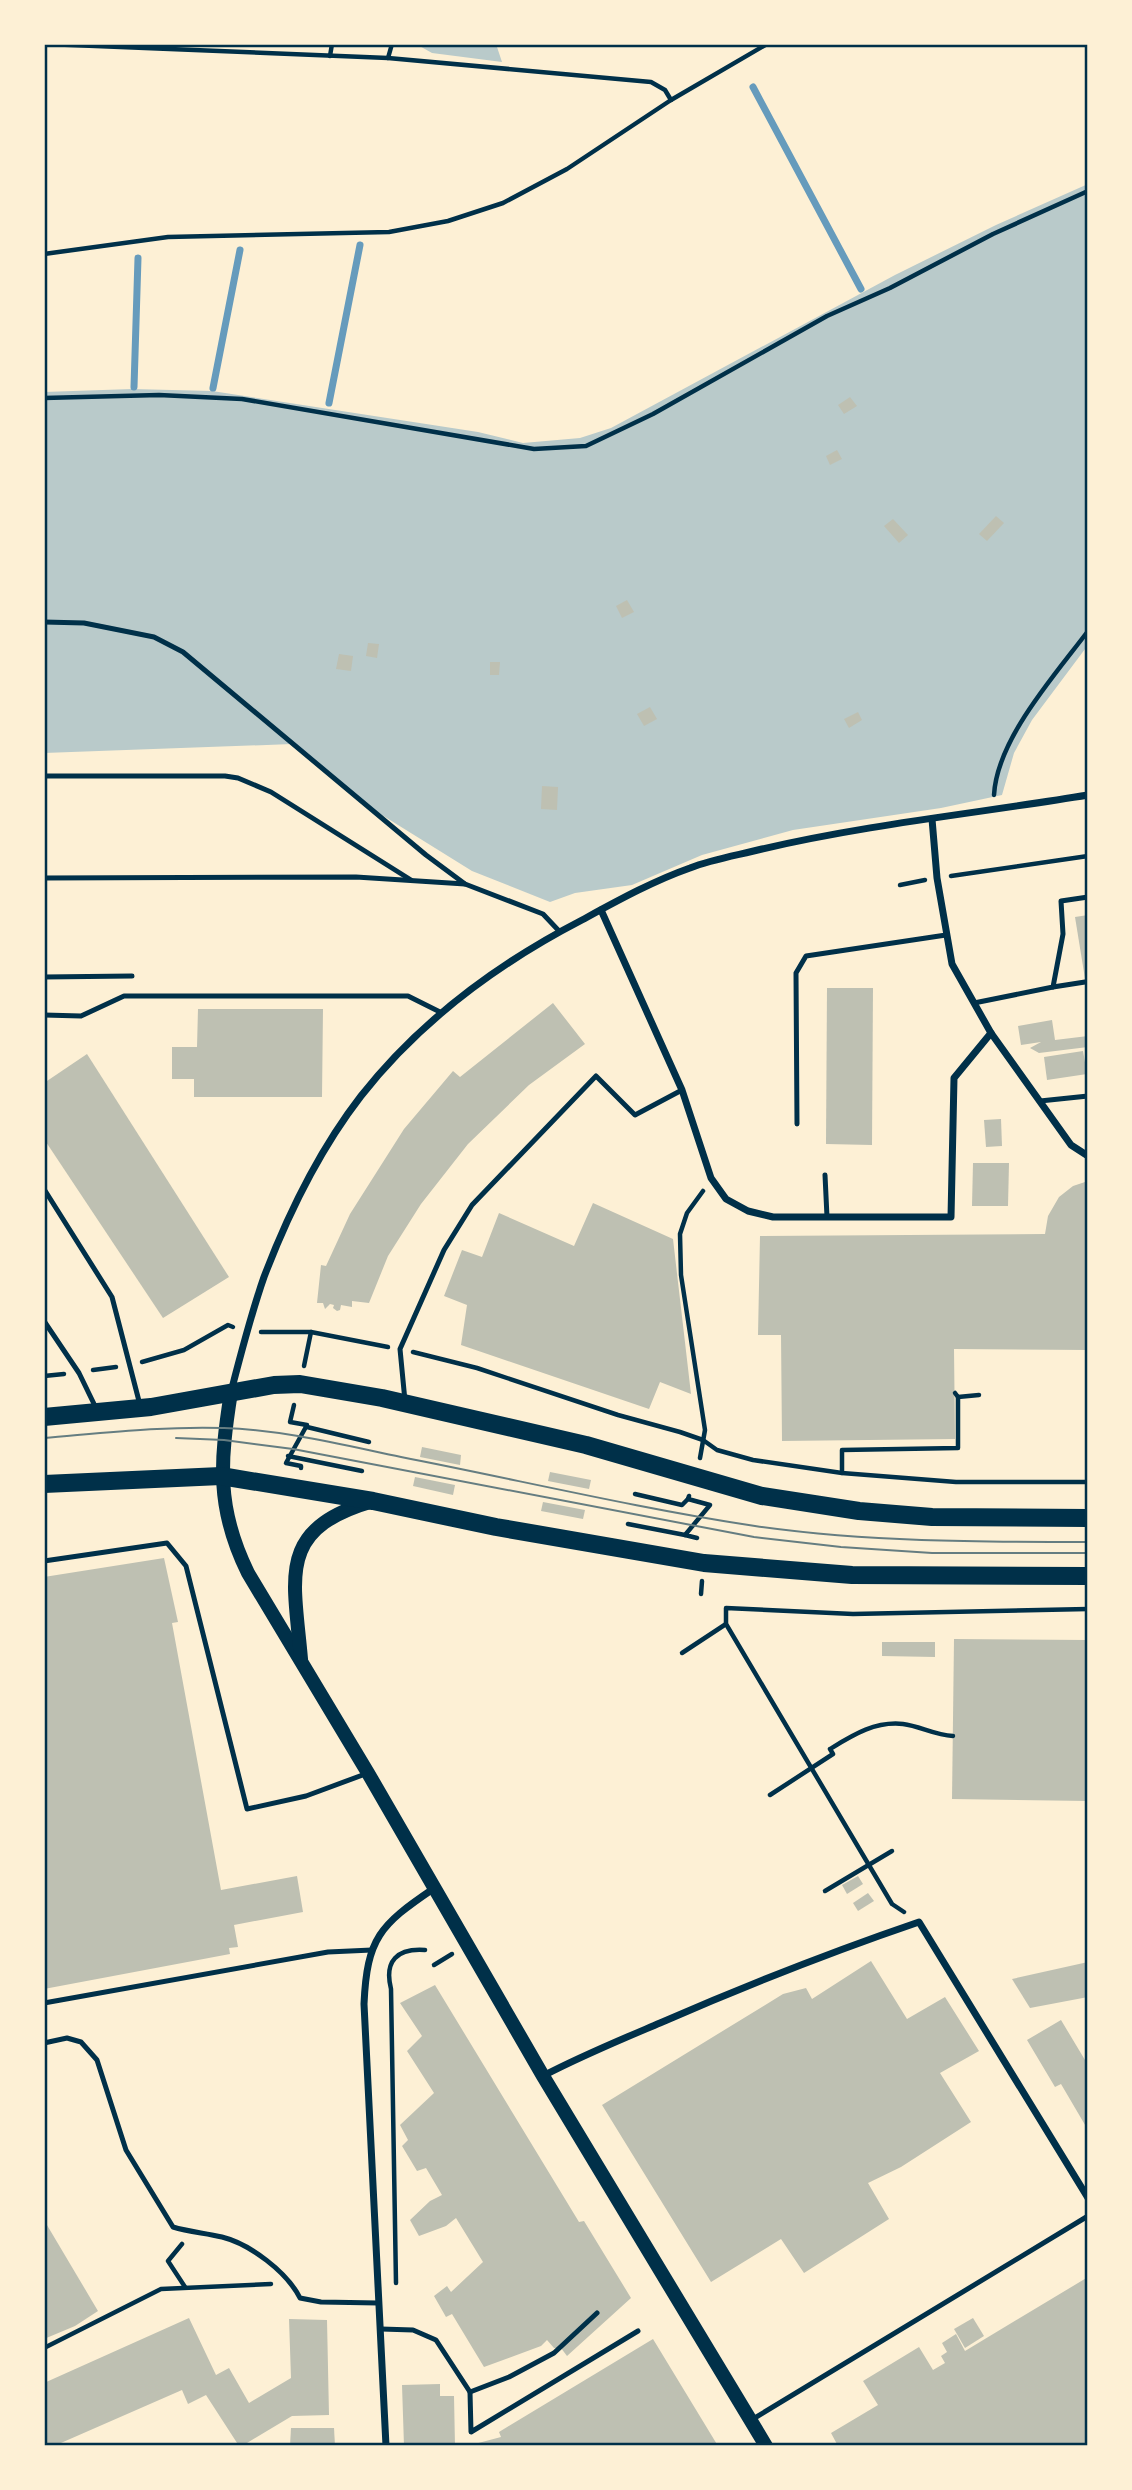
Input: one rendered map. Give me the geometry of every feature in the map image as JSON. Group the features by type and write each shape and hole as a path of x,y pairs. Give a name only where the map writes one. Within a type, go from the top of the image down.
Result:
{"main road":[{"path":"44,1417 141,1408 274,1385 300,1384 405,1404 586,1445 762,1496 859,1511 932,1517 1088,1518"},
{"path":"231,1392 221,1476 225,1510 238,1553 543,2076 766,2446"},
{"path":"44,1484 221,1476 373,1501 496,1527 704,1563 852,1575 1088,1576"},
{"path":"302,1664 296,1595 296,1566 301,1549 310,1533 331,1518 373,1501"}],"street":[{"path":"231,1392 265,1276 286,1225 332,1139 361,1096 402,1051 476,985 560,932 636,891 691,867 809,838 1088,794"},
{"path":"932,819 937,878 952,964 991,1033 1071,1145 1088,1156"},
{"path":"601,910 681,1090 711,1178 726,1199 748,1211 773,1217 951,1217 954,1078 991,1033"},
{"path":"386,2446 363,2004 365,1972 372,1950 389,1921 433,1889"},
{"path":"543,2076 570,2061 731,1992 856,1943 919,1922 1088,2198"}],"lane":[{"path":"44,622 85,623 154,636 183,652 370,809 466,884 543,914 560,932"},
{"path":"44,775 238,778 271,792 414,882"},
{"path":"44,878 356,877 466,884"},
{"path":"1053,987 1063,934 1061,901 1088,897"},
{"path":"797,1124 796,974 806,956 946,935"},
{"path":"44,977 132,976"},
{"path":"974,1003 1085,982"},
{"path":"44,1015 81,1016 124,996 408,996 442,1014"},
{"path":"405,1404 400,1349 444,1250 472,1205 596,1076 635,1115 681,1090"},
{"path":"1040,1101 1088,1096"},
{"path":"825,1175 827,1217"},
{"path":"44,1189 112,1297 141,1408"},
{"path":"44,1321 79,1373 98,1411"},
{"path":"44,1561 167,1543 186,1566 247,1809 306,1796 368,1773"},
{"path":"44,2003 328,1952 372,1950"},
{"path":"44,2043 67,2038 81,2042 97,2060 126,2150 173,2227 225,2238 251,2251 282,2272 293,2284 300,2298 321,2302 378,2303"},
{"path":"750,2420 1088,2216"},
{"path":"470,2392 555,2353 597,2313"},
{"path":"381,2329 413,2330 436,2340 470,2392 471,2432 638,2331"}],"path":[{"path":"46,44 176,47 388,58 651,82 666,90 671,100"},
{"path":"330,56 332,44"},
{"path":"388,58 393,44"},
{"path":"44,254 168,237 389,232 448,221 503,203 567,170 671,100 767,44"},
{"path":"44,397 159,395 242,399 534,449 586,446 653,414 827,316 890,288 993,234 1088,191"},
{"path":"994,810 995,786 1021,720 1088,631"},
{"path":"982,872 1088,856"},
{"path":"704,1440 705,1430 681,1275 680,1234 687,1213 711,1178"},
{"path":"44,1376 79,1373 159,1359 184,1350 228,1325 247,1332 311,1332 400,1349 477,1368 704,1440 717,1450 753,1460 842,1473 956,1482 1088,1482"},
{"path":"311,1332 290,1422 369,1442"},
{"path":"842,1473 842,1450 958,1448 956,1395 979,1395"},
{"path":"298,1489 302,1466 286,1462 306,1427"},
{"path":"288,1456 362,1471"},
{"path":"635,1494 682,1505 688,1499 696,1476"},
{"path":"685,1535 710,1505 688,1499"},
{"path":"628,1524 707,1541 701,1594"},
{"path":"919,1922 892,1904 726,1624 726,1608 853,1614 1088,1609"},
{"path":"682,1653 726,1624"},
{"path":"770,1795 833,1754 830,1749 870,1727 904,1724 937,1735 953,1736"},
{"path":"825,1891 892,1851"},
{"path":"396,2287 391,1989 388,1978 391,1962 401,1953 410,1949 425,1950"},
{"path":"185,2287 168,2261 192,2233"},
{"path":"44,2348 161,2289 293,2284"}],"shaded area":[{"path":"416,44 496,44 502,62 432,53"},
{"path":"1088,184 1088,645 1032,720 1014,753 1002,795 941,808 793,830 702,855 632,885 575,893 550,902 472,871 361,802 292,744 44,753 44,392 132,389 212,391 478,432 523,443 580,438 611,428 895,275 996,225"}],"building":[{"path":"850,397 857,406 844,414 838,405"},
{"path":"837,450 842,459 830,465 826,456"},
{"path":"996,516 1004,523 987,541 979,534"},
{"path":"893,519 908,535 899,543 884,526"},
{"path":"627,600 634,612 622,618 616,606"},
{"path":"368,643 379,644 377,658 366,656"},
{"path":"339,654 353,656 351,671 336,669"},
{"path":"490,662 500,662 499,675 490,675"},
{"path":"650,707 657,719 644,726 637,714"},
{"path":"858,712 862,720 849,728 844,719"},
{"path":"542,786 558,787 557,810 541,809"},
{"path":"1088,915 1088,991 1087,991 1075,917"},
{"path":"827,988 873,988 872,1145 826,1144"},
{"path":"553,1003 585,1044 529,1085 468,1144 421,1204 388,1256 369,1303 352,1301 352,1307 341,1305 337,1311 333,1308 334,1305 330,1304 325,1309 323,1303 317,1303 321,1265 326,1266 350,1214 404,1129 453,1071 460,1077"},
{"path":"198,1009 323,1009 322,1097 194,1097 194,1079 172,1079 172,1047 197,1047"},
{"path":"1052,1020 1055,1040 1088,1036 1088,1047 1039,1053 1030,1048 1041,1042 1021,1045 1018,1026"},
{"path":"1083,1051 1087,1074 1047,1080 1044,1057"},
{"path":"87,1054 229,1277 163,1318 44,1139 44,1083"},
{"path":"1001,1119 1002,1146 986,1147 984,1120"},
{"path":"973,1163 1009,1163 1008,1206 972,1206"},
{"path":"1088,1181 1088,1350 954,1349 955,1439 782,1441 781,1335 758,1335 760,1236 1045,1234 1048,1216 1059,1197 1073,1186"},
{"path":"593,1203 673,1239 691,1394 660,1382 649,1409 461,1345 467,1305 444,1296 462,1250 482,1257 499,1213 574,1246"},
{"path":"422,1447 461,1455 460,1465 420,1457"},
{"path":"550,1472 591,1480 589,1489 548,1481"},
{"path":"415,1477 455,1485 453,1495 413,1486"},
{"path":"543,1502 585,1510 583,1519 541,1511"},
{"path":"164,1558 178,1622 172,1623 221,1890 297,1876 303,1912 234,1925 238,1947 229,1948 230,1954 44,1989 44,1577"},
{"path":"954,1639 1088,1640 1088,1801 952,1799"},
{"path":"882,1642 935,1642 935,1657 882,1656"},
{"path":"858,1876 863,1884 847,1894 842,1885"},
{"path":"868,1893 874,1901 858,1911 853,1903"},
{"path":"871,1961 907,2019 945,1997 979,2051 940,2073 971,2122 901,2167 868,2183 889,2219 804,2273 781,2239 711,2282 602,2105 783,1994 806,1988 812,1999"},
{"path":"1088,1962 1088,1997 1030,2008 1012,1979"},
{"path":"435,1985 579,2222 584,2221 631,2298 567,2356 561,2348 554,2348 547,2340 541,2346 484,2367 452,2314 446,2317 434,2296 447,2286 451,2292 483,2262 456,2218 446,2226 419,2236 410,2220 430,2201 442,2195 426,2168 417,2171 402,2146 408,2140 400,2125 434,2093 407,2051 422,2036 400,2003"},
{"path":"1061,2020 1088,2065 1088,2130 1061,2084 1055,2087 1027,2040"},
{"path":"44,2220 98,2311 75,2326 44,2339"},
{"path":"1088,2277 1088,2446 838,2446 831,2433 878,2405 863,2381 919,2347 933,2370 945,2363 941,2356 947,2352 942,2343 956,2334 965,2351"},
{"path":"189,2318 216,2375 229,2368 249,2403 291,2378 289,2319 327,2320 329,2415 292,2416 239,2446 206,2395 188,2404 182,2390 54,2446 44,2446 44,2383"},
{"path":"973,2318 984,2336 965,2348 954,2329"},
{"path":"653,2339 718,2446 467,2446 501,2437 499,2432"},
{"path":"440,2384 440,2396 454,2396 455,2446 404,2446 402,2385"},
{"path":"291,2428 334,2428 335,2446 290,2446"}],"waterway":[{"path":"753,87 861,289"},
{"path":"329,403 360,245"},
{"path":"213,388 240,250"},
{"path":"134,387 138,258"}],"tram line":[{"path":"44,1438 156,1429 246,1429 313,1439 622,1502 755,1526 880,1538 1088,1542"},
{"path":"176,1438 224,1440 293,1449 754,1537 841,1547 932,1553 1088,1553"}]}
